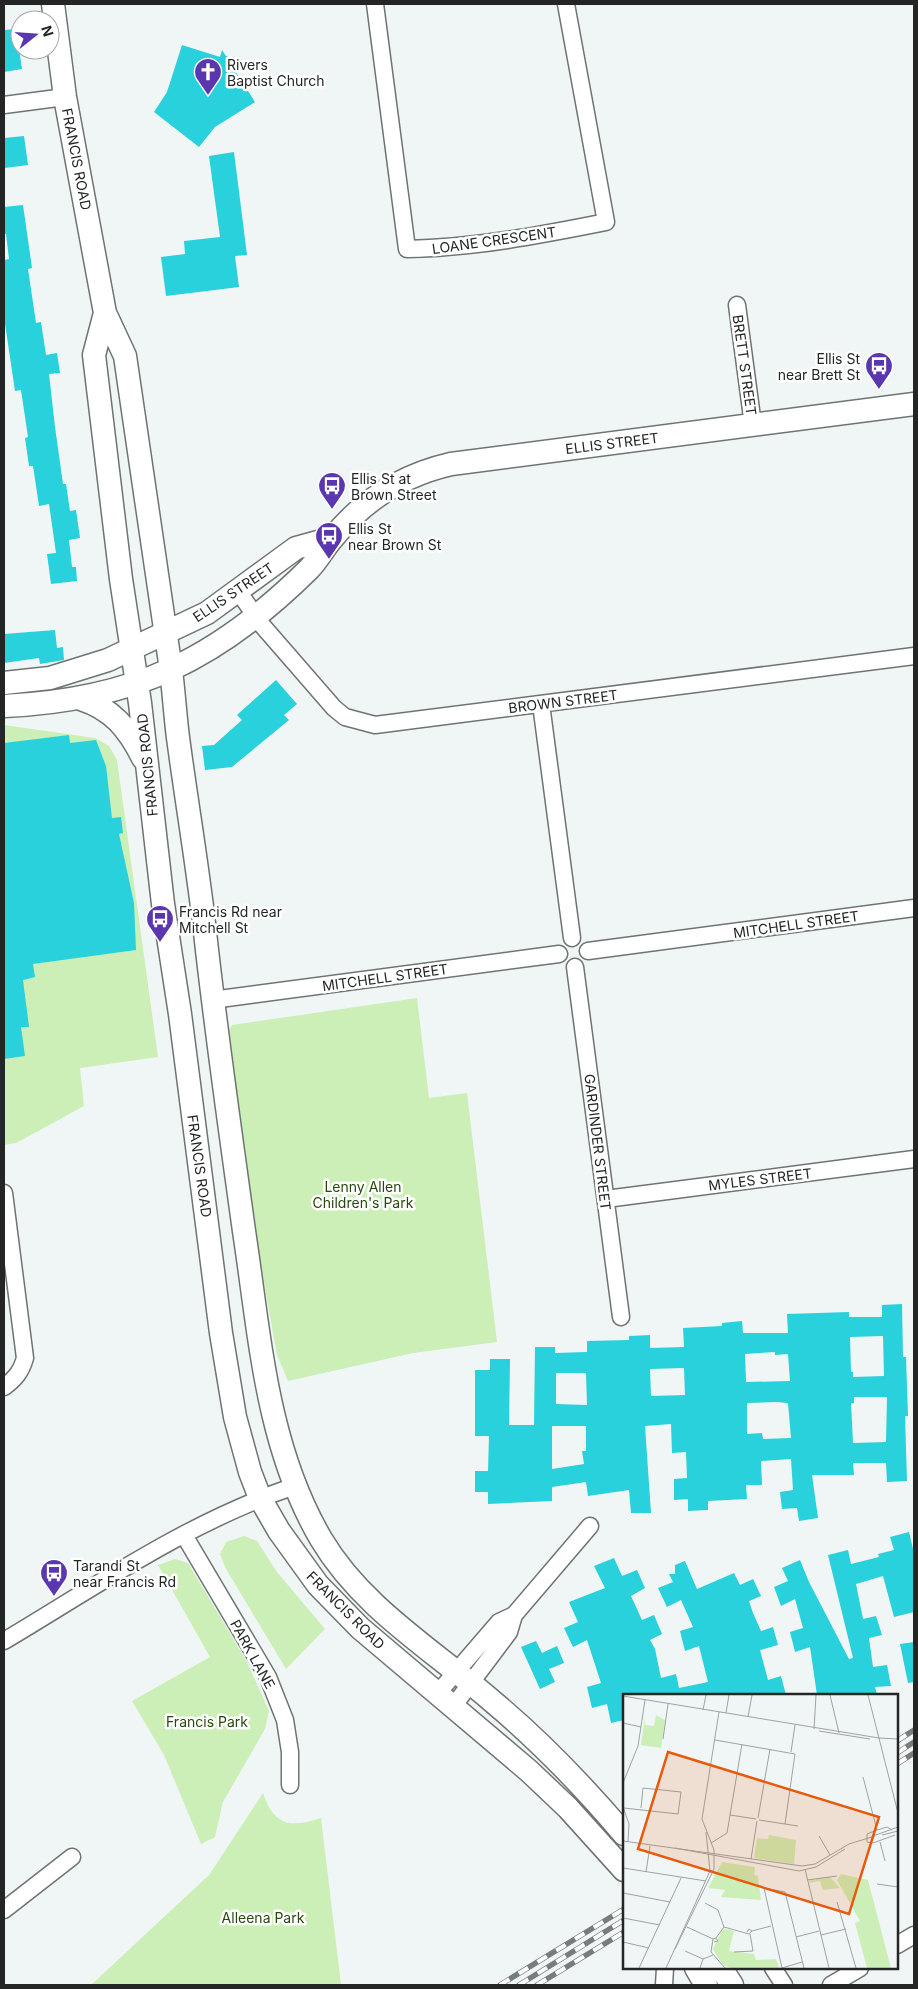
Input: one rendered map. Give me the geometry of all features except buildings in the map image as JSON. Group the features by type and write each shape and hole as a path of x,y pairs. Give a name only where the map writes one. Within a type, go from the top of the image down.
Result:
{"main road":[{"name":"FRANCIS ROAD","path":"53,4 65,97 105,313 125,356 171,669 212,1000 265,1376 275,1424 295,1486 320,1537 338,1564 404,1632 464,1678 562,1765 623,1833"},
{"name":"FRANCIS ROAD","path":"105,313 94,355 121,579 138,683 163,904 180,1014 228,1381 242,1446 260,1498 279,1531 318,1585 360,1628 529,1771 568,1808 623,1869"},
{"name":"ELLIS STREET","path":"4,706 80,699 138,683 196,658 235,634 312,567 332,538 380,493 426,470 451,464 914,404"},
{"name":"ELLIS STREET","path":"4,683 50,678 108,660 207,612 238,592 296,548 332,538"},
{"path":"80,699 95,704 118,719 132,736 148,768"},
{"path":"722,1969 732,1985"}],"street":[{"name":"LOANE CRESCENT","path":"375,4 407,250 434,249 567,230 606,222 566,4"},
{"path":"4,105 65,97"},
{"name":"BRETT STREET","path":"737,304 754,425"},
{"name":"BROWN STREET","path":"238,592 256,617 322,696 345,717 375,725 914,656"},
{"path":"540,704 572,938"},
{"name":"MITCHELL STREET","path":"588,951 914,908"},
{"path":"572,938 584,943 588,951 586,960 576,967 563,962 559,954 564,942 572,938"},
{"name":"MITCHELL STREET","path":"212,1000 559,954"},
{"name":"GARDINDER STREET","path":"576,967 621,1317"},
{"name":"MYLES STREET","path":"606,1199 914,1159"},
{"path":"4,1193 25,1358 22,1369 16,1378 4,1387"},
{"path":"4,1641 184,1535 260,1498 295,1486"},
{"path":"445,1701 464,1678 499,1622 514,1615 590,1526"},
{"name":"PARK LANE","path":"184,1535 268,1677 285,1720 290,1752 290,1785"},
{"path":"4,1910 72,1857"},
{"path":"898,1944 914,1935"},
{"path":"664,1985 665,1969"},
{"path":"775,1969 784,1985"},
{"path":"831,1985 858,1969"}],"green space":[{"path":"4,725 95,738 109,746 117,760 158,1057 80,1068 84,1106 16,1143 4,1145"},
{"name":"Lenny Allen Children's Park","path":"417,998 429,1098 467,1093 497,1342 413,1353 288,1381 277,1355 221,1045 232,1025"},
{"path":"244,1536 257,1541 277,1572 325,1629 286,1669 226,1569 220,1554 226,1542"},
{"name":"Francis Park","path":"175,1559 188,1563 247,1662 269,1711 265,1729 223,1802 215,1837 201,1844 164,1755 132,1701 210,1657 158,1565"},
{"name":"Alleena Park","path":"263,1793 272,1812 284,1822 300,1823 321,1818 341,1985 91,1985 209,1875"}],"railway":[{"path":"898,1740 914,1730"},
{"path":"898,1752 914,1742"},
{"path":"898,1763 914,1753"},
{"path":"500,1985 623,1910"},
{"path":"519,1985 623,1921"},
{"path":"537,1985 623,1933"}],"place":[{"name":"Rivers Baptist Church","path":"208,96"},
{"name":"Ellis St near Brett St","path":"879,390"},
{"name":"Ellis St at Brown Street","path":"332,510"},
{"name":"Ellis St near Brown St","path":"329,560"},
{"name":"Francis Rd near Mitchell St","path":"160,943"},
{"name":"Tarandi St near Francis Rd","path":"54,1597"}]}
